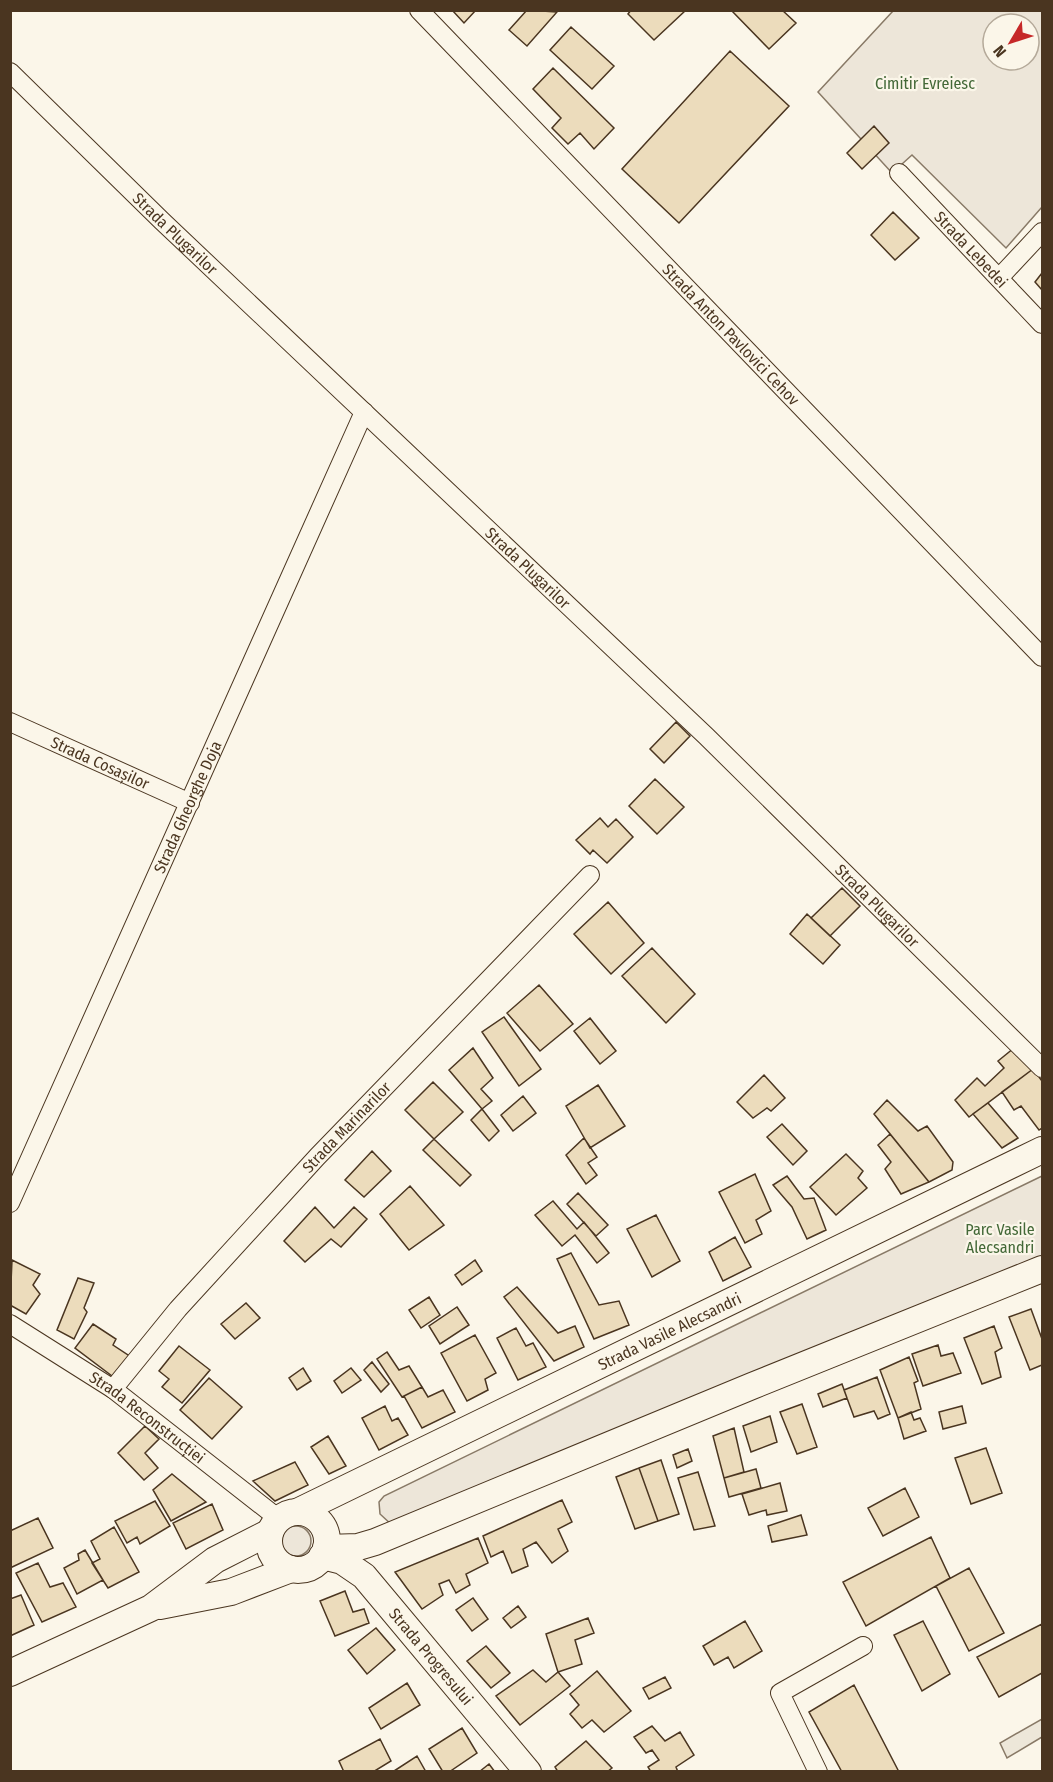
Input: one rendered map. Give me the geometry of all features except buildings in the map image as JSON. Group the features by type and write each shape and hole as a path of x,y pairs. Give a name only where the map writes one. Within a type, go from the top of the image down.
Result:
{"street":[{"name":"Strada Anton Pavlovici Cehov","path":"419,10 1042,657"},
{"name":"Strada Plugarilor","path":"10,72 714,744 1042,1068"},
{"name":"Strada Lebedei","path":"899,173 1042,324"},
{"path":"999,278 1042,232"},
{"name":"Strada Gheorghe Doja","path":"10,1203 364,412"},
{"name":"Strada Cosașilor","path":"10,722 190,803"},
{"name":"Strada Marinarilor","path":"113,1389 178,1309 317,1157 590,875"},
{"name":"Strada Vasile Alecsandri","path":"10,1673 151,1608 215,1560 282,1521 1042,1150"},
{"path":"324,1552 325,1530 314,1517 282,1521 268,1541 275,1559 291,1569 309,1568 324,1552 375,1542 1042,1269"},
{"name":"Strada Reconstrucției","path":"10,1324 113,1389 282,1521"},
{"name":"Strada Progresului","path":"324,1552 364,1576 528,1772"},
{"name":"Strada Vasile Alecsandri","path":"151,1608 231,1592 291,1569"},
{"path":"818,1772 780,1693 863,1646"}],"green space":[{"name":"Cimitir Evreiesc","path":"893,11 1042,11 1042,207 1006,248 912,155 892,173 818,92"},
{"name":"Parc Vasile Alecsandri","path":"1042,1176 1042,1263 393,1526 380,1514 379,1502 384,1496"},
{"path":"296,1526 307,1530 311,1541 307,1552 296,1556 285,1552 281,1541 285,1530"}],"shaded area":[{"path":"1042,1719 1042,1737 1007,1758 1000,1743"}]}
